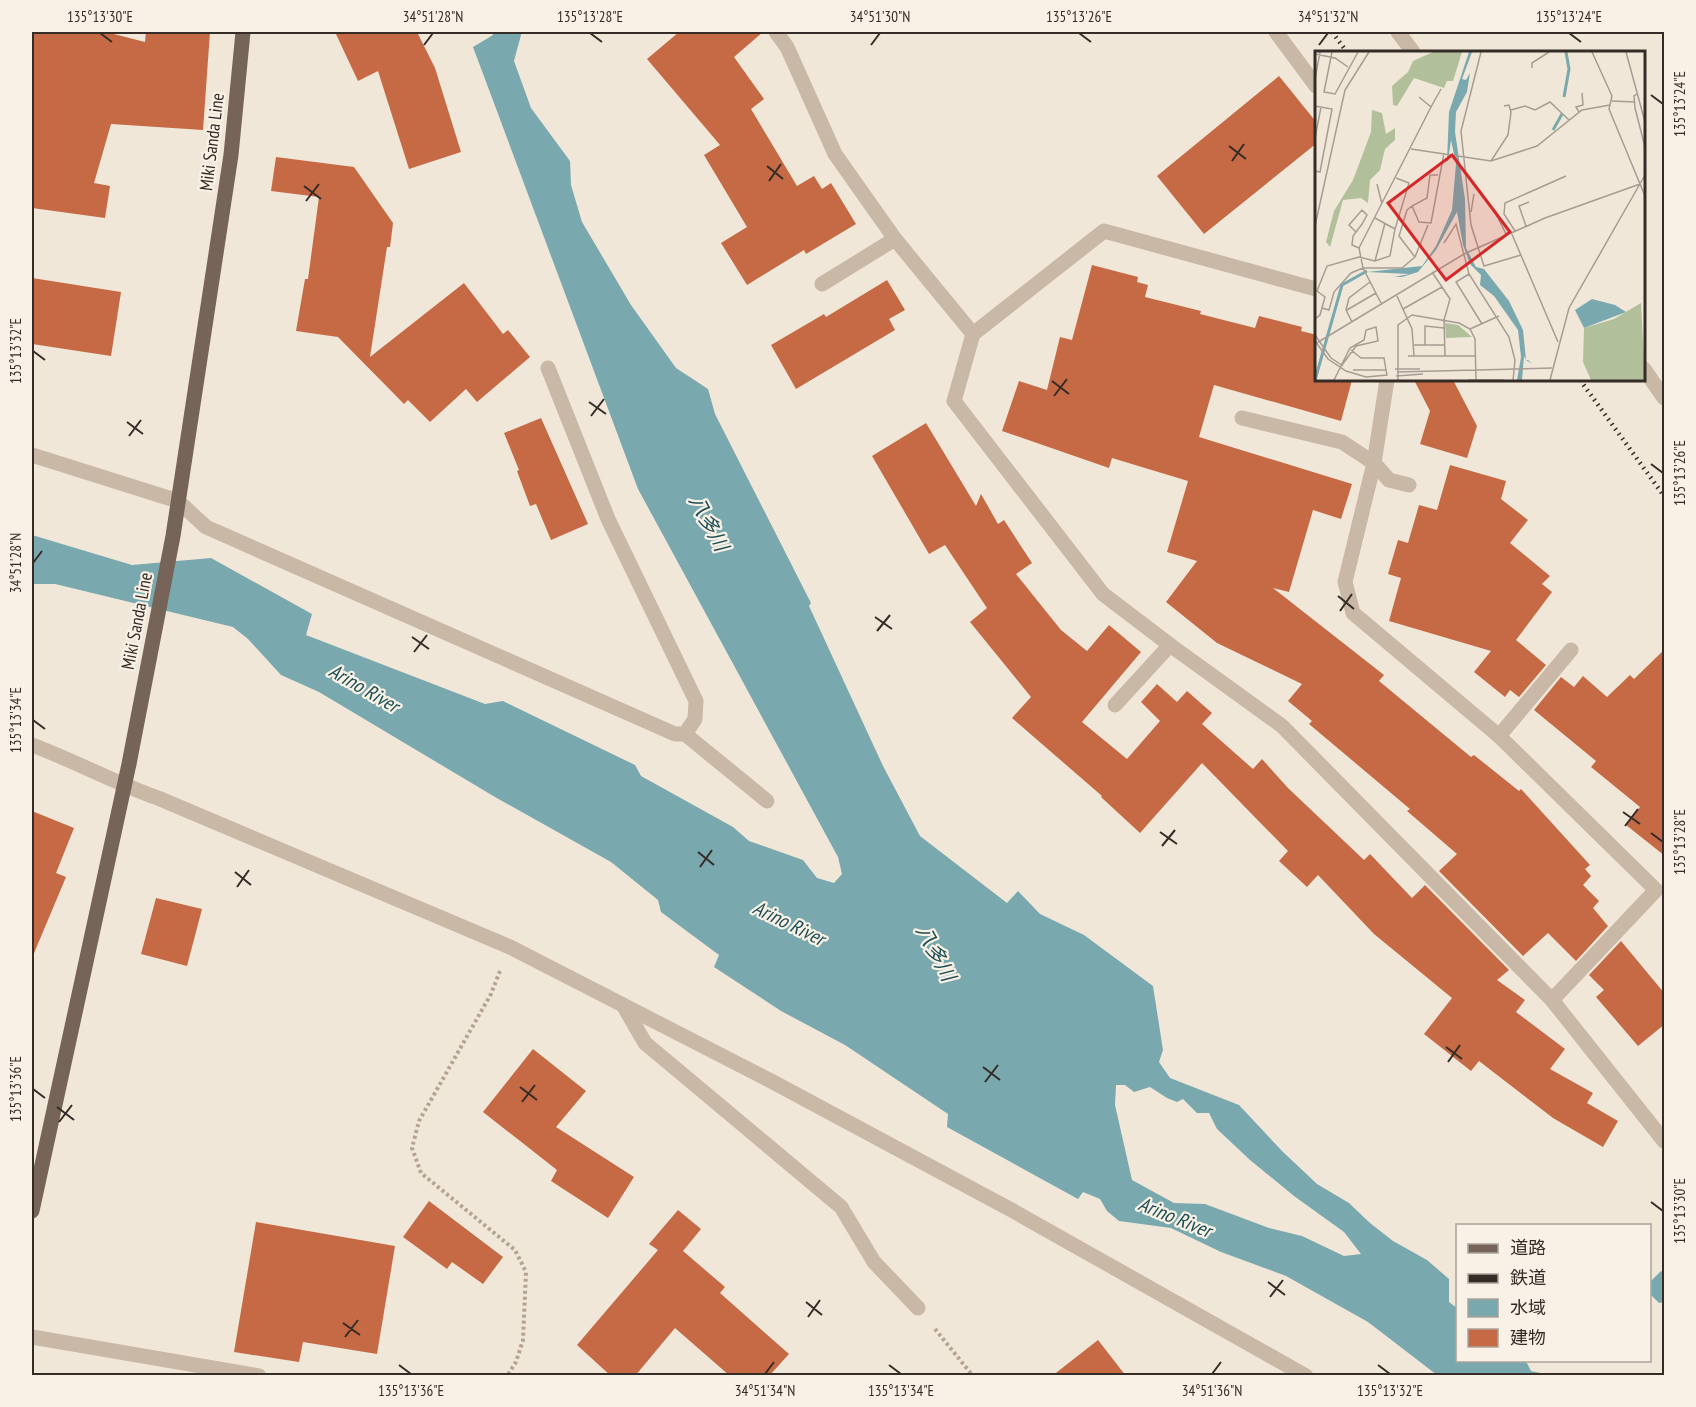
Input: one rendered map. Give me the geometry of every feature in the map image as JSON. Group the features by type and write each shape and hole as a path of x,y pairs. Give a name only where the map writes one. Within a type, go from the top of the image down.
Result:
{"main road":[{"name":"Miki Sanda Line","path":"32,1211 129,764 173,536 231,155 243,32"}],"street":[{"path":"776,32 787,47 835,154 895,239 973,334"},
{"path":"1276,32 1315,83"},
{"path":"1398,32 1412,51"},
{"path":"1315,288 1104,231 973,334 954,401 1104,594 1282,726 1552,1000 1665,1141"},
{"path":"822,284 895,239"},
{"path":"549,368 608,519 696,701 695,719 685,734"},
{"path":"1645,370 1665,398"},
{"path":"1387,381 1374,463 1345,582 1353,613 1499,736 1660,885 1552,1000"},
{"path":"1242,418 1342,442 1374,463 1389,480 1409,485"},
{"path":"32,455 178,501 206,527 675,735 685,734 767,801"},
{"path":"1115,705 1170,645"},
{"path":"1499,736 1571,650"},
{"path":"32,745 91,769 123,786 158,798 510,947 773,1082 1015,1212 1306,1376"},
{"path":"623,1005 645,1043 841,1206 874,1262 918,1308"},
{"path":"32,1337 259,1376"}],"path":[{"path":"507,1376 516,1362 523,1340 526,1272 515,1250 421,1173 412,1148 419,1121 490,994 510,947"},
{"path":"918,1308 973,1376"}],"water":[{"path":"492,32 520,32 514,61 531,108 570,161 571,185 582,222 631,305 676,368 708,389 715,414 811,603 809,606 883,766 920,836 1007,903 1018,891 1040,914 1084,935 1153,986 1163,1050 1159,1062 1170,1078 1239,1105 1317,1184 1349,1203 1393,1241 1427,1260 1449,1279 1449,1302 1456,1307 1456,1362 1525,1362 1531,1371 1550,1375 1437,1375 1368,1322 1286,1276 1221,1252 1171,1228 1119,1221 1107,1211 1100,1199 1083,1192 1078,1199 947,1127 948,1114 845,1045 781,1011 714,967 719,955 661,912 658,900 611,862 495,797 319,692 281,675 248,639 233,627 55,584 32,584 32,535 132,565 211,558 312,614 306,635 485,704 503,701 635,765 641,776 733,827 749,841 803,860 817,878 834,883 842,874 838,857 638,489 473,47 493,35","holes":["1116,1085 1125,1085 1134,1092 1150,1087 1177,1102 1183,1099 1197,1113 1209,1113 1217,1129 1250,1160 1294,1196 1344,1232 1361,1254 1344,1256 1302,1236 1269,1228 1205,1204 1174,1203 1132,1180 1115,1105"]},
{"path":"1661,1271 1664,1273 1664,1302 1659,1303 1651,1295 1651,1281"}],"building":[{"path":"32,32 106,32 145,42 146,32 210,32 203,130 111,124 94,183 110,186 105,218 32,208"},
{"path":"335,32 417,32 435,68 461,152 409,169 378,71 358,81"},
{"path":"679,32 763,32 734,57 764,99 751,109 797,186 814,176 822,189 831,183 856,224 806,254 804,250 747,285 721,243 747,227 704,155 720,145 647,59"},
{"path":"1279,76 1315,121 1315,145 1204,234 1157,176"},
{"path":"276,157 354,167 393,223 390,247 387,247 370,357 464,283 503,334 508,330 530,357 477,402 466,389 430,422 408,400 404,404 338,337 296,331 305,279 308,279 319,197 271,191"},
{"path":"1092,265 1138,277 1137,282 1148,285 1145,297 1255,328 1259,316 1302,327 1301,331 1315,334 1315,381 1352,381 1341,421 1214,385 1199,437 1352,484 1341,519 1313,510 1289,592 1273,588 1384,675 1379,681 1471,757 1474,755 1519,791 1521,789 1590,865 1585,869 1591,876 1583,885 1599,901 1593,908 1608,926 1576,961 1548,933 1523,956 1439,871 1457,854 1407,811 1410,809 1309,724 1312,721 1288,701 1302,684 1217,643 1166,602 1197,561 1167,552 1188,481 1112,458 1109,468 1002,431 1019,381 1047,390 1060,337 1072,340"},
{"path":"32,278 121,292 111,356 32,344"},
{"path":"887,280 905,310 889,319 895,330 796,389 771,345 824,314 826,317"},
{"path":"1415,381 1454,381 1477,426 1467,458 1420,444 1430,411"},
{"path":"541,418 588,524 551,540 536,504 530,506 504,433"},
{"path":"926,423 976,506 981,494 998,524 1004,520 1032,563 1016,574 1061,630 1087,651 1109,625 1141,652 1082,722 1127,759 1160,721 1141,702 1157,684 1177,702 1187,691 1212,713 1202,724 1253,769 1262,759 1288,788 1364,860 1370,854 1412,898 1425,885 1509,970 1497,980 1525,1000 1516,1012 1565,1049 1550,1069 1593,1093 1587,1103 1618,1121 1603,1147 1553,1118 1479,1061 1471,1071 1424,1034 1452,998 1374,934 1318,875 1307,887 1279,861 1288,851 1202,763 1140,833 1102,796 1012,718 1031,697 970,622 987,608 945,545 929,554 872,456"},
{"path":"1450,465 1506,481 1501,499 1528,520 1510,543 1550,576 1542,584 1552,592 1516,640 1546,665 1519,697 1510,690 1505,697 1474,672 1491,651 1389,621 1401,578 1388,574 1398,540 1408,543 1419,505 1437,510"},
{"path":"1665,649 1665,856 1626,825 1640,807 1591,767 1596,761 1534,710 1561,677 1574,687 1583,676 1607,697 1630,675 1634,679"},
{"path":"32,811 74,828 56,873 66,877 32,958"},
{"path":"156,898 202,909 187,966 141,954"},
{"path":"1621,941 1665,994 1665,1024 1638,1046 1596,997 1604,990 1589,975"},
{"path":"533,1049 586,1091 556,1127 634,1177 608,1218 551,1181 557,1170 483,1112"},
{"path":"429,1201 503,1257 483,1284 452,1262 447,1269 403,1237"},
{"path":"678,1210 701,1229 683,1251 725,1287 720,1293 789,1354 769,1376 730,1376 675,1328 635,1376 611,1376 577,1345 658,1250 649,1244"},
{"path":"256,1222 395,1246 377,1354 303,1342 299,1362 234,1352"},
{"path":"1098,1340 1126,1376 1052,1376"}],"railway":[{"path":"1332,32 1346,51"},
{"path":"1581,381 1664,496"}],"water label":[{"name":"八多川","path":"709,523"},
{"name":"Arino River","path":"364,688"},
{"name":"Arino River","path":"789,923"},
{"name":"八多川","path":"936,953"},
{"name":"Arino River","path":"1175,1217"}]}
